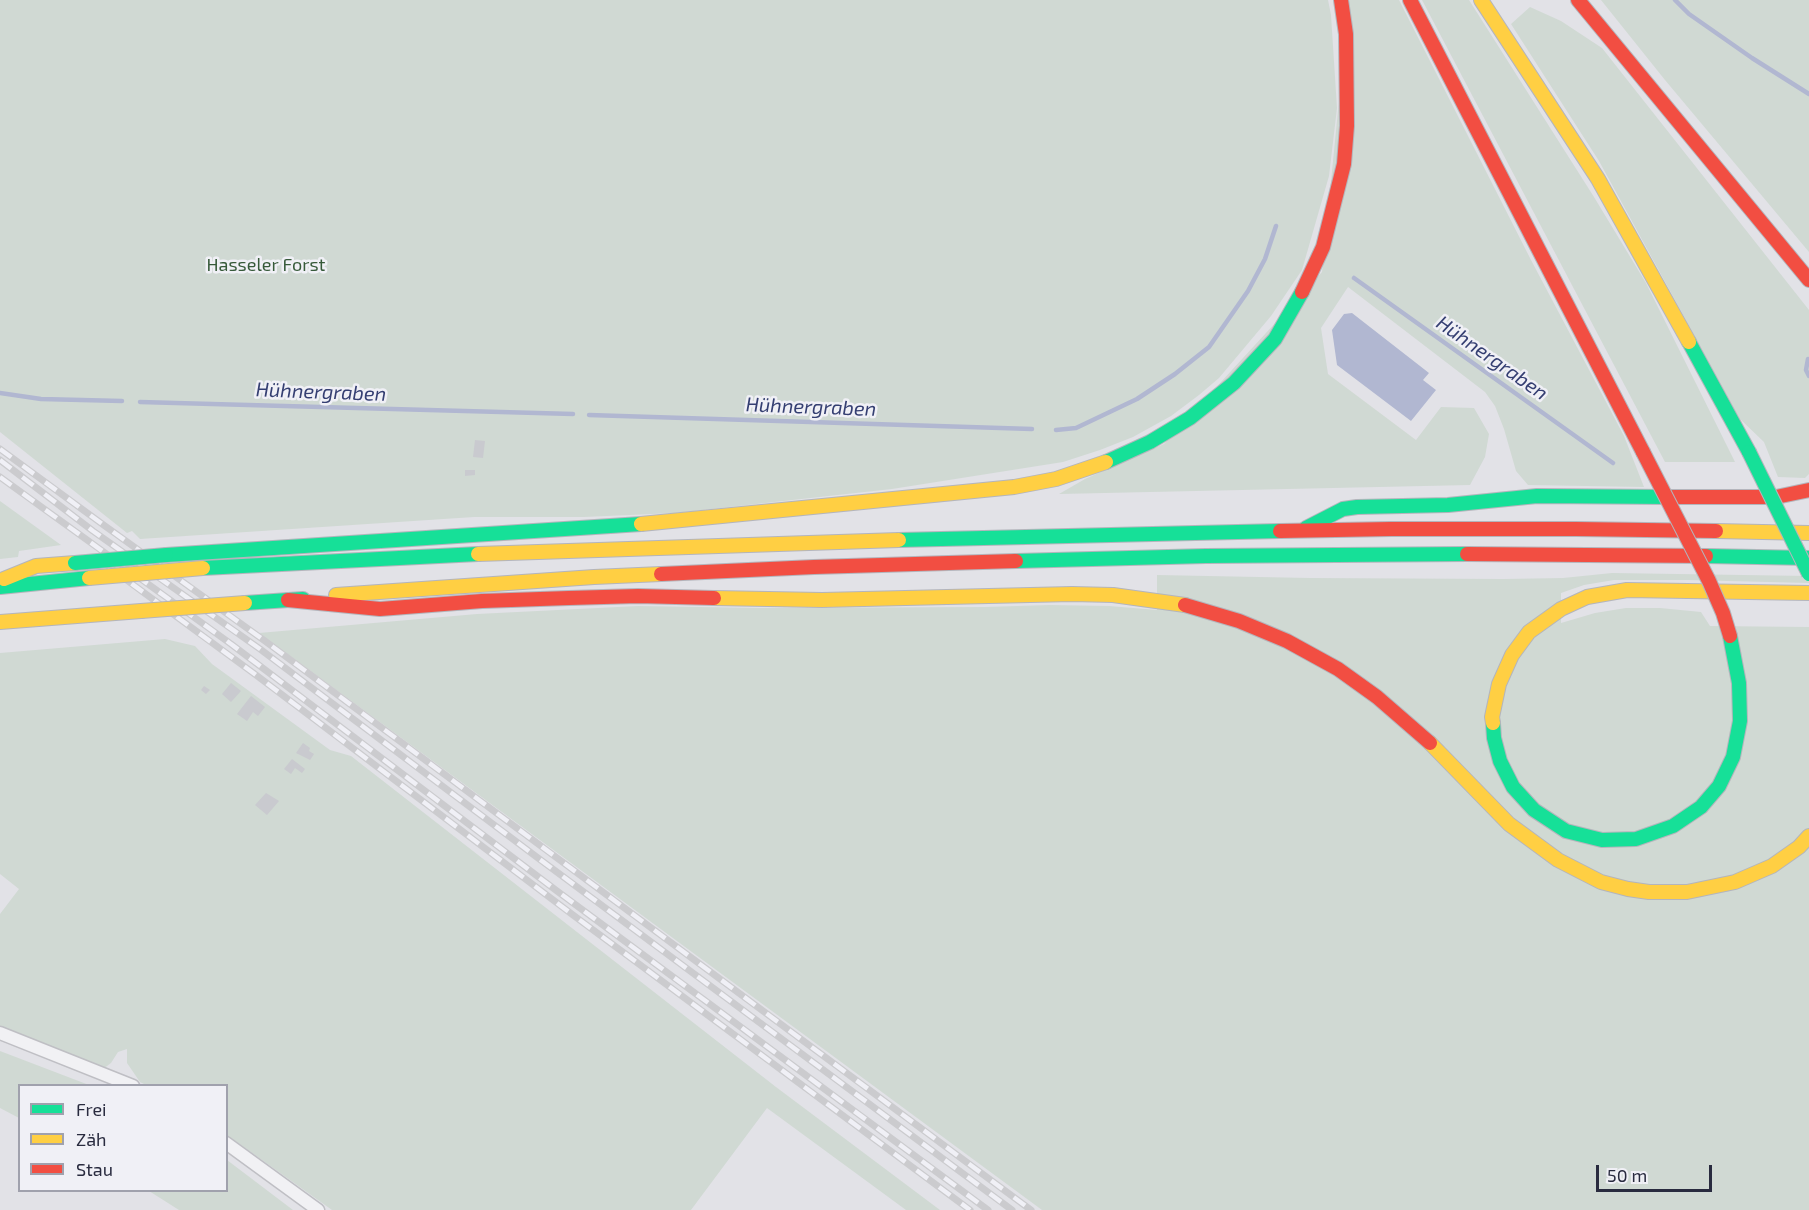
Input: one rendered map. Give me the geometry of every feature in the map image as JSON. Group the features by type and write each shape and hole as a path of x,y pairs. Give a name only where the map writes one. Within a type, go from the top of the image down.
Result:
{"highway":[{"path":"0,580 36,566 166,555 653,523 970,492 1056,479 1098,466 1150,442 1190,418 1234,383 1275,339 1300,295 1323,247 1344,164 1347,126 1346,34 1341,0"},
{"path":"1410,0 1709,581 1730,636 1739,683 1740,721 1733,757 1719,786 1701,807 1672,826 1636,839 1602,840 1566,831 1534,810 1513,787 1500,761 1494,738 1492,717 1499,684 1512,655 1529,632 1561,609 1587,597 1627,590 1809,593"},
{"path":"1481,0 1598,179 1643,257 1749,452 1809,574"},
{"path":"1578,0 1809,280"},
{"path":"1300,531 1343,510 1357,507 1448,505 1537,496 1776,496 1809,490"},
{"path":"0,587 203,568 517,551 687,545 1300,531 1576,529 1809,534"},
{"path":"0,622 380,591 594,577 932,563 1404,554 1809,558"},
{"path":"288,600 380,609 482,601 638,596 822,600 1080,594 1113,595 1183,604 1239,621 1287,641 1338,669 1377,697 1426,739 1509,824 1558,860 1601,882 1649,892 1687,892 1735,882 1772,866 1799,847 1809,836"}],"street":[{"path":"0,1033 130,1084"},
{"path":"228,1144 318,1210"}],"green space":[{"name":"Hasseler Forst","path":"0,0 1328,0 1337,108 1329,176 1302,270 1271,316 1219,378 1199,395 1171,416 1133,437 1100,450 1063,462 892,489 675,513 584,517 474,517 140,539 132,531 127,533 0,432"},
{"path":"1349,0 1399,0 1531,260 1624,436 1644,487 1528,485 1516,471 1495,406 1485,392 1348,287 1321,328 1328,374 1416,440 1441,407 1474,408 1489,434 1485,457 1470,485 1059,494 1085,479 1164,444 1322,272"},
{"path":"1422,0 1469,0 1646,283 1735,462 1665,462"},
{"path":"1601,0 1809,0 1809,252 1665,80"},
{"path":"1530,7 1561,21 1602,48 1809,310 1809,474 1805,478 1778,477 1764,442 1740,419 1599,161 1511,24"},
{"path":"0,501 61,545 19,551 18,557 0,559"},
{"path":"1612,573 1809,576 1809,583 1614,580 1584,585 1561,593 1561,623 1595,613 1626,608 1660,608 1701,612 1710,626 1809,627 1809,1210 1042,1210 259,633 477,614 638,606 760,608 1050,605 1157,610 1157,575 1504,579 1563,578"},
{"path":"165,639 195,646 212,664 330,750 351,756 776,1087 940,1210 906,1210 767,1108 691,1210 332,1210 228,1136 228,1084 144,1084 140,1082 127,1063 127,1049 118,1052 111,1063 103,1069 0,1030 0,914 19,889 0,874 0,653"},
{"path":"0,1051 86,1084 18,1084 18,1117 0,1108"},
{"path":"228,1161 293,1210 179,1210 151,1192 228,1192"}],"water":[{"path":"1352,313 1429,373 1423,380 1436,390 1411,421 1337,365 1332,330 1344,314"}],"building":[{"path":"475,440 485,441 483,458 473,457"},
{"path":"465,470 475,470 475,475 465,476"},
{"path":"231,683 241,691 231,702 222,694"},
{"path":"204,686 210,690 206,694 201,690"},
{"path":"251,696 265,707 258,716 253,712 247,721 237,714"},
{"path":"303,743 314,754 310,760 296,753"},
{"path":"292,759 305,769 302,773 295,768 291,774 284,769"},
{"path":"266,793 279,801 267,815 255,805"}],"waterway":[{"path":"1675,0 1689,14 1809,94"},
{"name":"Hühnergraben","path":"1056,430 1076,428 1137,399 1175,374 1209,347 1248,291 1265,259 1276,226"},
{"name":"Hühnergraben","path":"1354,278 1613,463"},
{"name":"Hühnergraben","path":"1808,359 1806,370 1809,376"},
{"name":"Hühnergraben","path":"0,393 41,399 122,401"},
{"name":"Hühnergraben","path":"140,402 573,414"},
{"name":"Hühnergraben","path":"589,415 1032,429"}],"railway":[{"path":"0,449 265,641 1031,1210"},
{"path":"0,460 93,531 260,649 1012,1210"},
{"path":"0,477 231,644 557,891 988,1210"},
{"path":"109,567 970,1210"}],"traffic: fast":[{"path":"1106,462 1150,442 1190,418 1234,383 1275,339 1302,292"},
{"path":"1689,342 1749,452"},
{"path":"1749,452 1809,574"},
{"path":"1306,528 1343,509 1357,507 1448,505 1537,496 1673,497"},
{"path":"166,555 641,524"},
{"path":"899,540 1280,531"},
{"path":"203,568 478,554"},
{"path":"1016,561 1206,556 1467,554"},
{"path":"75,563 166,555"},
{"path":"1706,556 1809,558"},
{"path":"0,587 89,578"},
{"path":"245,603 303,599"},
{"path":"1493,723 1500,761 1513,787 1534,810 1566,831 1602,840 1636,839 1673,826 1701,807 1719,786 1733,757 1740,721 1739,683 1730,636"}],"traffic: slow":[{"path":"1481,0 1598,179 1689,342"},
{"path":"641,524 1014,487 1056,479 1106,462"},
{"path":"1716,531 1809,533"},
{"path":"478,554 899,540"},
{"path":"4,579 36,566 75,563"},
{"path":"89,578 203,568"},
{"path":"336,595 661,574"},
{"path":"1493,723 1492,717 1499,684 1512,655 1529,632 1561,609 1587,597 1627,590 1809,593"},
{"path":"714,598 822,600 1072,594 1113,595 1185,605"},
{"path":"141,611 245,603"},
{"path":"0,622 141,611"},
{"path":"1430,743 1509,824 1558,860 1601,882 1628,889 1649,892 1687,892 1735,882 1772,866 1799,847 1809,836"}],"traffic: jam":[{"path":"1302,292 1323,247 1344,164 1347,126 1346,34 1341,0"},
{"path":"1410,0 1643,452"},
{"path":"1578,0 1809,280"},
{"path":"1643,452 1709,581 1730,636"},
{"path":"1673,497 1776,497 1809,490"},
{"path":"1280,531 1391,529 1716,531"},
{"path":"1467,554 1706,556"},
{"path":"661,574 1016,561"},
{"path":"288,600 380,609 482,601 569,598 638,596 714,598"},
{"path":"1185,605 1239,621 1287,641 1338,669 1377,697 1430,743"}]}
